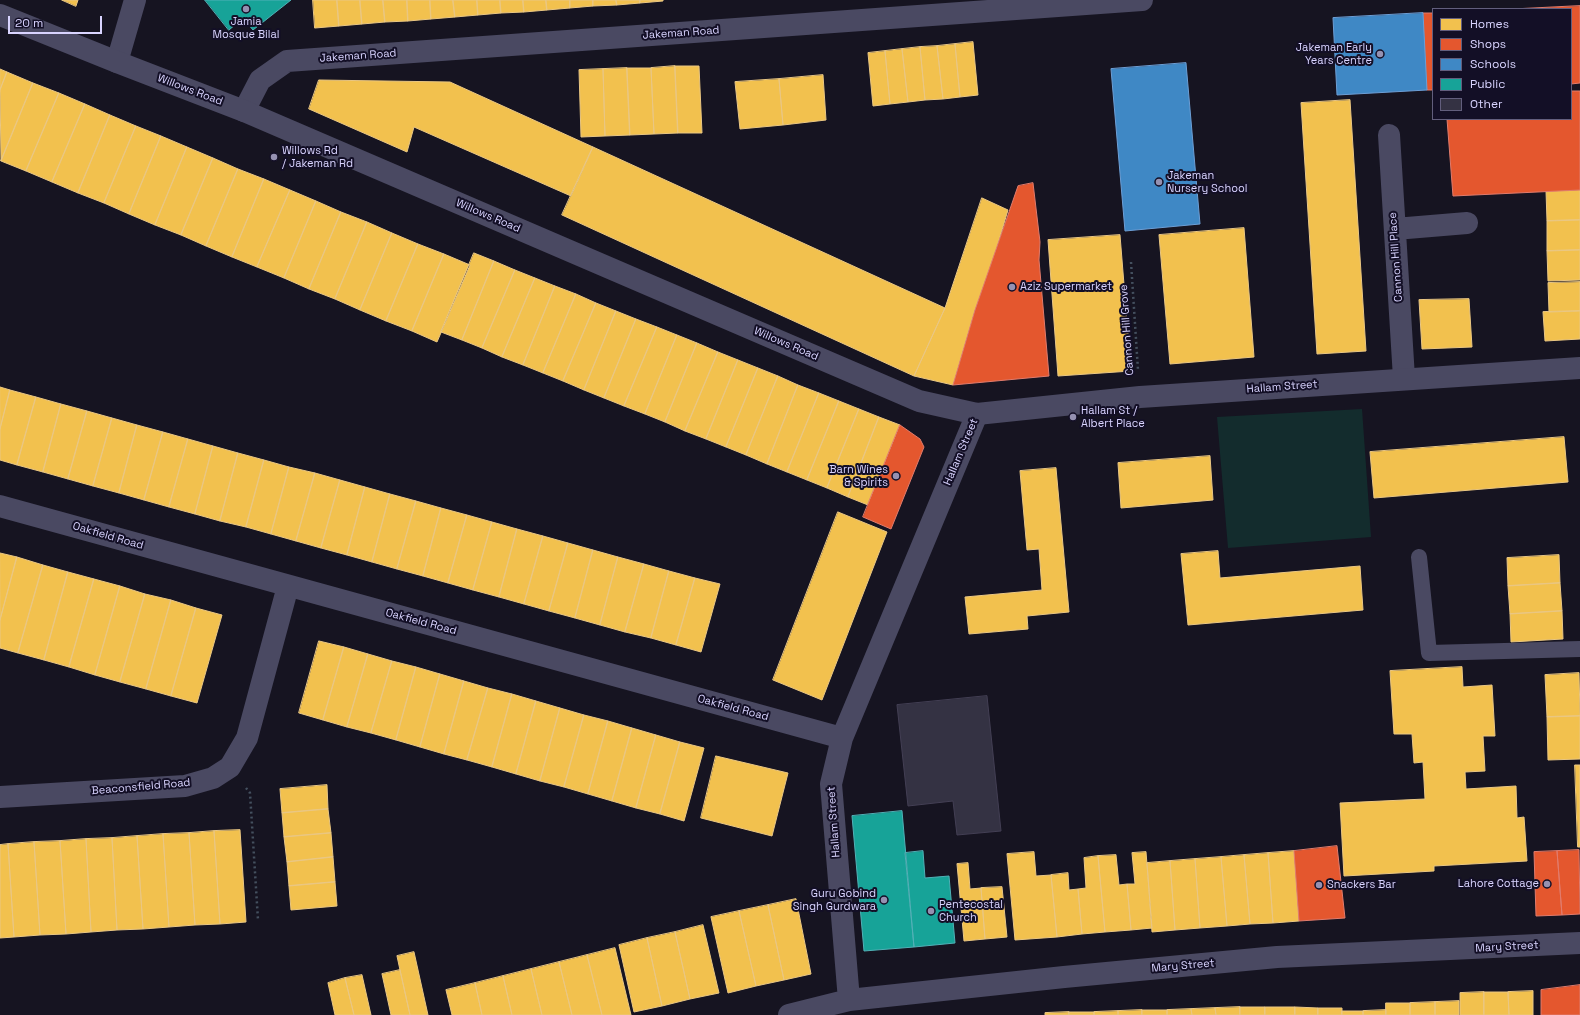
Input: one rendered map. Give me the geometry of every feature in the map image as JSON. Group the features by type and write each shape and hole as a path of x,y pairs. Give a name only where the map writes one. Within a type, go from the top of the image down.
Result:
{"street":[{"path":"117,62 135,0"},
{"name":"Jakeman Road","path":"244,111 260,80 287,61 1142,0"},
{"name":"Willows Road","path":"0,15 244,111 918,401 977,414"},
{"name":"Cannon Hill Place","path":"1389,135 1404,378"},
{"path":"1395,229 1467,223"},
{"name":"Hallam Street","path":"848,1000 831,784 842,738 977,414 1140,397 1404,378 1580,368"},
{"name":"Oakfield Road","path":"0,506 842,738"},
{"name":"Beaconsfield Road","path":"0,797 185,786 213,778 230,767 247,738 288,586"},
{"name":"Mary Street","path":"789,1015 848,1000 1064,977 1277,958 1580,943"}],"lane":[{"path":"1419,557 1429,653 1580,649"}],"path":[{"name":"Cannon Hill Grove","path":"1131,262 1140,397"},
{"path":"230,767 250,792 258,920"}],"green space":[{"path":"1362,409 1371,537 1228,548 1217,417"}],"building: Homes":[{"path":"62,0 78,0 76,6"},
{"path":"313,0 337,0 339,26 315,28"},
{"path":"337,0 360,0 362,24 339,26"},
{"path":"360,0 383,0 385,22 362,24"},
{"path":"383,0 407,0 408,21 385,22"},
{"path":"407,0 430,0 431,19 408,21"},
{"path":"430,0 453,0 455,17 431,19"},
{"path":"453,0 477,0 478,15 455,17"},
{"path":"477,0 500,0 501,13 478,15"},
{"path":"500,0 523,0 524,12 501,13"},
{"path":"523,0 546,0 547,10 524,12"},
{"path":"546,0 570,0 570,8 547,10"},
{"path":"570,0 593,0 593,6 570,8"},
{"path":"593,0 616,0 617,5 593,6"},
{"path":"616,0 640,0 640,3 617,5"},
{"path":"640,0 663,0 663,1 640,3"},
{"path":"973,42 978,95 960,97 955,44"},
{"path":"955,44 960,97 943,99 937,46"},
{"path":"937,46 943,99 925,100 920,47"},
{"path":"920,47 925,100 908,102 902,49"},
{"path":"902,49 908,102 890,104 885,51"},
{"path":"885,51 890,104 873,106 868,53"},
{"path":"675,66 699,66 702,133 678,133"},
{"path":"675,66 678,133 654,134 651,68"},
{"path":"627,68 651,68 654,134 630,135"},
{"path":"627,68 630,135 605,136 603,69"},
{"path":"0,69 7,72 0,90"},
{"path":"603,69 605,136 581,137 579,70"},
{"path":"7,72 33,83 1,161 0,90"},
{"path":"823,75 826,120 783,125 779,79"},
{"path":"779,79 783,125 740,129 735,82"},
{"path":"319,80 450,82 593,147 571,196 414,127 407,152 309,109"},
{"path":"33,83 59,93 26,171 1,161"},
{"path":"59,93 85,104 52,182 26,171"},
{"path":"1350,100 1366,351 1317,354 1301,103"},
{"path":"85,104 110,115 78,193 52,182"},
{"path":"110,115 136,126 104,203 78,193"},
{"path":"136,126 161,136 129,214 104,203"},
{"path":"161,136 187,147 155,225 129,214"},
{"path":"187,147 213,158 181,235 155,225"},
{"path":"593,147 945,308 914,376 562,215"},
{"path":"213,158 238,169 206,246 181,235"},
{"path":"238,169 264,179 232,257 206,246"},
{"path":"264,179 290,190 257,267 232,257"},
{"path":"290,190 316,201 284,278 257,267"},
{"path":"1580,190 1580,220 1547,221 1546,191"},
{"path":"982,198 1008,210 992,264 975,310 953,385 914,376 945,308"},
{"path":"316,201 341,212 309,289 284,278"},
{"path":"341,212 367,222 335,299 309,289"},
{"path":"1580,220 1580,250 1547,251 1547,221"},
{"path":"367,222 392,233 360,310 335,299"},
{"path":"1244,228 1254,357 1170,364 1159,235"},
{"path":"392,233 418,244 386,321 360,310"},
{"path":"1120,235 1131,371 1058,376 1048,240"},
{"path":"418,244 444,254 412,331 386,321"},
{"path":"1580,250 1580,280 1548,281 1547,251"},
{"path":"474,253 494,261 462,340 441,332"},
{"path":"444,254 470,265 437,342 412,331"},
{"path":"494,261 515,270 482,348 462,340"},
{"path":"515,270 535,278 502,357 482,348"},
{"path":"535,278 555,286 523,365 502,357"},
{"path":"1580,282 1580,311 1549,312 1548,283"},
{"path":"555,286 576,294 543,373 523,365"},
{"path":"576,294 596,303 563,381 543,373"},
{"path":"1469,299 1472,347 1422,349 1419,300"},
{"path":"596,303 616,311 584,390 563,381"},
{"path":"616,311 636,319 604,398 584,390"},
{"path":"1580,311 1580,339 1545,341 1543,312"},
{"path":"636,319 657,327 624,406 604,398"},
{"path":"657,327 677,335 645,414 624,406"},
{"path":"677,335 697,343 665,422 645,414"},
{"path":"697,343 718,352 685,431 665,422"},
{"path":"718,352 738,360 706,439 685,431"},
{"path":"738,360 758,368 726,447 706,439"},
{"path":"758,368 778,376 746,455 726,447"},
{"path":"778,376 798,385 767,464 746,455"},
{"path":"798,385 819,393 787,472 767,464"},
{"path":"0,387 10,390 0,429"},
{"path":"10,390 36,397 17,465 0,460 0,429"},
{"path":"819,393 839,401 807,480 787,472"},
{"path":"36,397 61,404 43,472 17,465"},
{"path":"839,401 859,409 827,488 807,480"},
{"path":"61,404 87,411 68,479 43,472"},
{"path":"859,409 879,417 848,497 827,488"},
{"path":"87,411 112,418 93,486 68,479"},
{"path":"879,417 900,425 868,505 848,497"},
{"path":"112,418 137,425 119,493 93,486"},
{"path":"137,425 163,432 144,500 119,493"},
{"path":"163,432 188,439 169,507 144,500"},
{"path":"1564,437 1568,482 1374,498 1370,452"},
{"path":"188,439 213,446 195,514 169,507"},
{"path":"213,446 238,453 220,521 195,514"},
{"path":"238,453 264,460 246,527 220,521"},
{"path":"1210,456 1213,500 1121,508 1118,463"},
{"path":"264,460 289,467 271,534 246,527"},
{"path":"289,467 315,473 296,541 271,534"},
{"path":"1056,468 1069,612 1027,616 1028,629 969,634 965,597 1042,590 1039,549 1027,550 1020,471"},
{"path":"315,473 340,480 321,548 296,541"},
{"path":"340,480 365,487 347,555 321,548"},
{"path":"365,487 390,494 372,562 347,555"},
{"path":"390,494 416,501 397,569 372,562"},
{"path":"416,501 441,508 423,576 397,569"},
{"path":"441,508 467,515 448,583 423,576"},
{"path":"838,512 887,532 822,700 773,680"},
{"path":"467,515 492,522 473,590 448,583"},
{"path":"492,522 517,529 499,597 473,590"},
{"path":"517,529 543,536 524,604 499,597"},
{"path":"543,536 568,543 549,611 524,604"},
{"path":"568,543 593,550 575,618 549,611"},
{"path":"593,550 618,557 600,625 575,618"},
{"path":"1218,551 1220,578 1360,566 1363,610 1188,625 1181,554"},
{"path":"0,553 17,557 0,620"},
{"path":"1559,555 1560,583 1508,586 1507,558"},
{"path":"17,557 43,565 18,653 0,648 0,620"},
{"path":"618,557 644,564 625,632 600,625"},
{"path":"644,564 669,571 651,638 625,632"},
{"path":"43,565 68,572 44,660 18,653"},
{"path":"669,571 695,578 676,645 651,638"},
{"path":"68,572 94,579 69,667 44,660"},
{"path":"695,578 720,584 701,652 676,645"},
{"path":"94,579 120,586 95,675 69,667"},
{"path":"1560,583 1562,611 1510,614 1508,586"},
{"path":"120,586 145,594 120,682 95,675"},
{"path":"145,594 171,600 146,689 120,682"},
{"path":"171,600 196,608 171,696 146,689"},
{"path":"196,608 222,615 197,703 171,696"},
{"path":"1562,611 1563,639 1511,642 1510,614"},
{"path":"319,641 344,647 323,720 299,713"},
{"path":"344,647 368,654 347,727 323,720"},
{"path":"368,654 392,661 371,733 347,727"},
{"path":"392,661 416,667 396,740 371,733"},
{"path":"416,667 440,674 420,747 396,740"},
{"path":"1462,667 1463,687 1492,685 1495,736 1483,736 1485,771 1465,772 1466,789 1516,786 1517,818 1524,817 1527,861 1434,866 1434,871 1344,876 1340,803 1425,799 1423,762 1414,763 1412,734 1394,734 1390,671"},
{"path":"1579,673 1580,716 1547,717 1545,675"},
{"path":"440,674 464,681 444,754 420,747"},
{"path":"464,681 488,688 467,760 444,754"},
{"path":"488,688 512,694 492,767 467,760"},
{"path":"512,694 536,701 516,774 492,767"},
{"path":"536,701 560,708 540,781 516,774"},
{"path":"560,708 584,715 564,787 540,781"},
{"path":"584,715 608,721 588,794 564,787"},
{"path":"1580,716 1580,759 1548,760 1547,717"},
{"path":"608,721 632,728 612,801 588,794"},
{"path":"632,728 656,735 636,808 612,801"},
{"path":"656,735 680,742 660,814 636,808"},
{"path":"680,742 704,748 684,821 660,814"},
{"path":"716,756 788,773 772,836 701,818"},
{"path":"1575,765 1580,765 1580,847 1578,847"},
{"path":"327,785 328,809 282,813 280,789"},
{"path":"328,809 331,833 284,837 282,813"},
{"path":"240,830 246,922 220,924 214,831"},
{"path":"214,831 220,924 195,925 189,833"},
{"path":"189,833 195,925 169,927 163,834"},
{"path":"331,833 333,857 287,862 284,837"},
{"path":"163,834 169,927 143,929 137,836"},
{"path":"137,836 143,929 117,930 112,838"},
{"path":"112,838 117,930 91,932 86,839"},
{"path":"86,839 91,932 66,934 60,841"},
{"path":"60,841 66,934 40,935 34,842"},
{"path":"34,842 40,935 14,937 8,844"},
{"path":"8,844 14,937 0,938 0,845"},
{"path":"1294,851 1299,921 1273,923 1268,853"},
{"path":"1034,852 1036,876 1051,875 1057,937 1015,940 1007,854"},
{"path":"1146,852 1152,928 1131,930 1127,884 1135,884 1132,853"},
{"path":"1268,853 1273,923 1250,924 1244,855"},
{"path":"1116,855 1119,885 1127,884 1131,930 1105,932 1098,856"},
{"path":"1244,855 1250,924 1227,926 1221,857"},
{"path":"1098,856 1105,932 1082,934 1078,889 1086,888 1084,858"},
{"path":"333,857 335,882 289,886 287,862"},
{"path":"1221,857 1227,926 1200,928 1195,859"},
{"path":"1195,859 1200,928 1175,930 1170,861"},
{"path":"1170,861 1175,930 1152,932 1147,863"},
{"path":"968,863 970,889 981,888 985,939 964,941 957,864"},
{"path":"1068,873 1069,890 1078,889 1082,934 1057,937 1051,875"},
{"path":"335,882 337,906 291,910 289,886"},
{"path":"1002,887 1007,937 985,939 981,888"},
{"path":"796,899 811,974 784,980 768,905"},
{"path":"768,905 784,980 756,986 739,911"},
{"path":"739,911 756,986 728,993 711,917"},
{"path":"703,925 719,993 690,999 675,932"},
{"path":"675,932 690,999 662,1006 647,938"},
{"path":"647,938 662,1006 634,1012 619,945"},
{"path":"615,948 631,1015 602,1015 587,955"},
{"path":"414,952 428,1015 410,1015 400,970 397,956"},
{"path":"587,955 602,1015 572,1015 559,962"},
{"path":"559,962 572,1015 542,1015 531,969"},
{"path":"531,969 542,1015 512,1015 503,976"},
{"path":"400,970 410,1015 391,1015 382,974"},
{"path":"362,975 371,1015 354,1015 345,978"},
{"path":"503,976 512,1015 482,1015 475,983"},
{"path":"345,978 354,1015 335,1015 328,983"},
{"path":"475,983 482,1015 452,1015 446,990"},
{"path":"1533,991 1533,1015 1509,1015 1508,992"},
{"path":"1484,992 1508,992 1509,1015 1484,1015"},
{"path":"1484,992 1484,1015 1460,1015 1460,993"},
{"path":"1459,1001 1459,1015 1435,1015 1435,1002"},
{"path":"1435,1002 1435,1015 1410,1015 1410,1003"},
{"path":"1386,1003 1410,1003 1410,1015 1386,1015"},
{"path":"1240,1007 1265,1007 1265,1015 1240,1015"},
{"path":"1240,1007 1240,1015 1216,1015 1215,1008"},
{"path":"1265,1007 1295,1007 1295,1015 1265,1015"},
{"path":"1295,1007 1318,1008 1318,1015 1295,1015"},
{"path":"1215,1008 1216,1015 1192,1015 1191,1009"},
{"path":"1318,1008 1342,1008 1342,1015 1318,1015"},
{"path":"1191,1009 1192,1015 1167,1015 1167,1010"},
{"path":"1142,1010 1167,1010 1167,1015 1142,1015"},
{"path":"1142,1010 1142,1015 1118,1015 1118,1011"},
{"path":"1386,1010 1386,1015 1363,1015 1363,1011"},
{"path":"1118,1011 1118,1015 1094,1015 1094,1012"},
{"path":"1342,1011 1363,1011 1363,1015 1342,1015"},
{"path":"1069,1012 1094,1012 1094,1015 1069,1015"},
{"path":"1069,1012 1069,1015 1045,1015 1045,1013"}],"building: Shops":[{"path":"1580,6 1580,83 1572,84 1572,8 1535,8"},
{"path":"1423,13 1432,13 1432,90 1427,90"},
{"path":"1572,91 1580,91 1580,190 1453,196 1447,120 1572,120"},
{"name":"Aziz Supermarket","path":"1033,183 1040,242 1039,260 1049,376 953,385 975,310 1018,186"},
{"name":"Barn Wines & Spirits","path":"900,425 920,439 924,447 891,529 863,517"},
{"name":"Snackers Bar","path":"1337,846 1345,918 1299,921 1294,851"},
{"path":"1579,850 1580,914 1562,915 1557,851"},
{"name":"Lahore Cottage","path":"1557,851 1562,915 1536,916 1534,852"},
{"path":"1580,985 1580,1015 1541,1015 1541,990"}],"building: Schools":[{"name":"Jakeman Early Years Centre","path":"1423,13 1427,90 1337,95 1333,18"},
{"name":"Jakeman Nursery School","path":"1186,63 1200,224 1125,231 1111,69"}],"building: Public":[{"name":"Jamia Mosque Bilal","path":"205,0 291,0 253,30 243,18 229,30"},
{"name":"Guru Gobind Singh Gurdwara","path":"902,811 914,947 864,951 852,816"},
{"name":"Pentecostal Church","path":"923,851 925,878 949,876 955,943 914,947 905,853"}],"building: Other":[{"path":"987,696 1001,831 957,835 953,801 908,806 897,705"}],"place":[{"name":"Jamia Mosque Bilal","path":"246,9"},
{"name":"Jakeman Early Years Centre","path":"1380,54"},
{"name":"Willows Rd / Jakeman Rd","path":"274,157"},
{"name":"Jakeman Nursery School","path":"1159,182"},
{"name":"Aziz Supermarket","path":"1012,287"},
{"name":"Hallam St / Albert Place","path":"1073,417"},
{"name":"Barn Wines & Spirits","path":"896,476"},
{"name":"Lahore Cottage","path":"1547,884"},
{"name":"Snackers Bar","path":"1319,885"},
{"name":"Guru Gobind Singh Gurdwara","path":"884,900"},
{"name":"Pentecostal Church","path":"931,911"}]}
